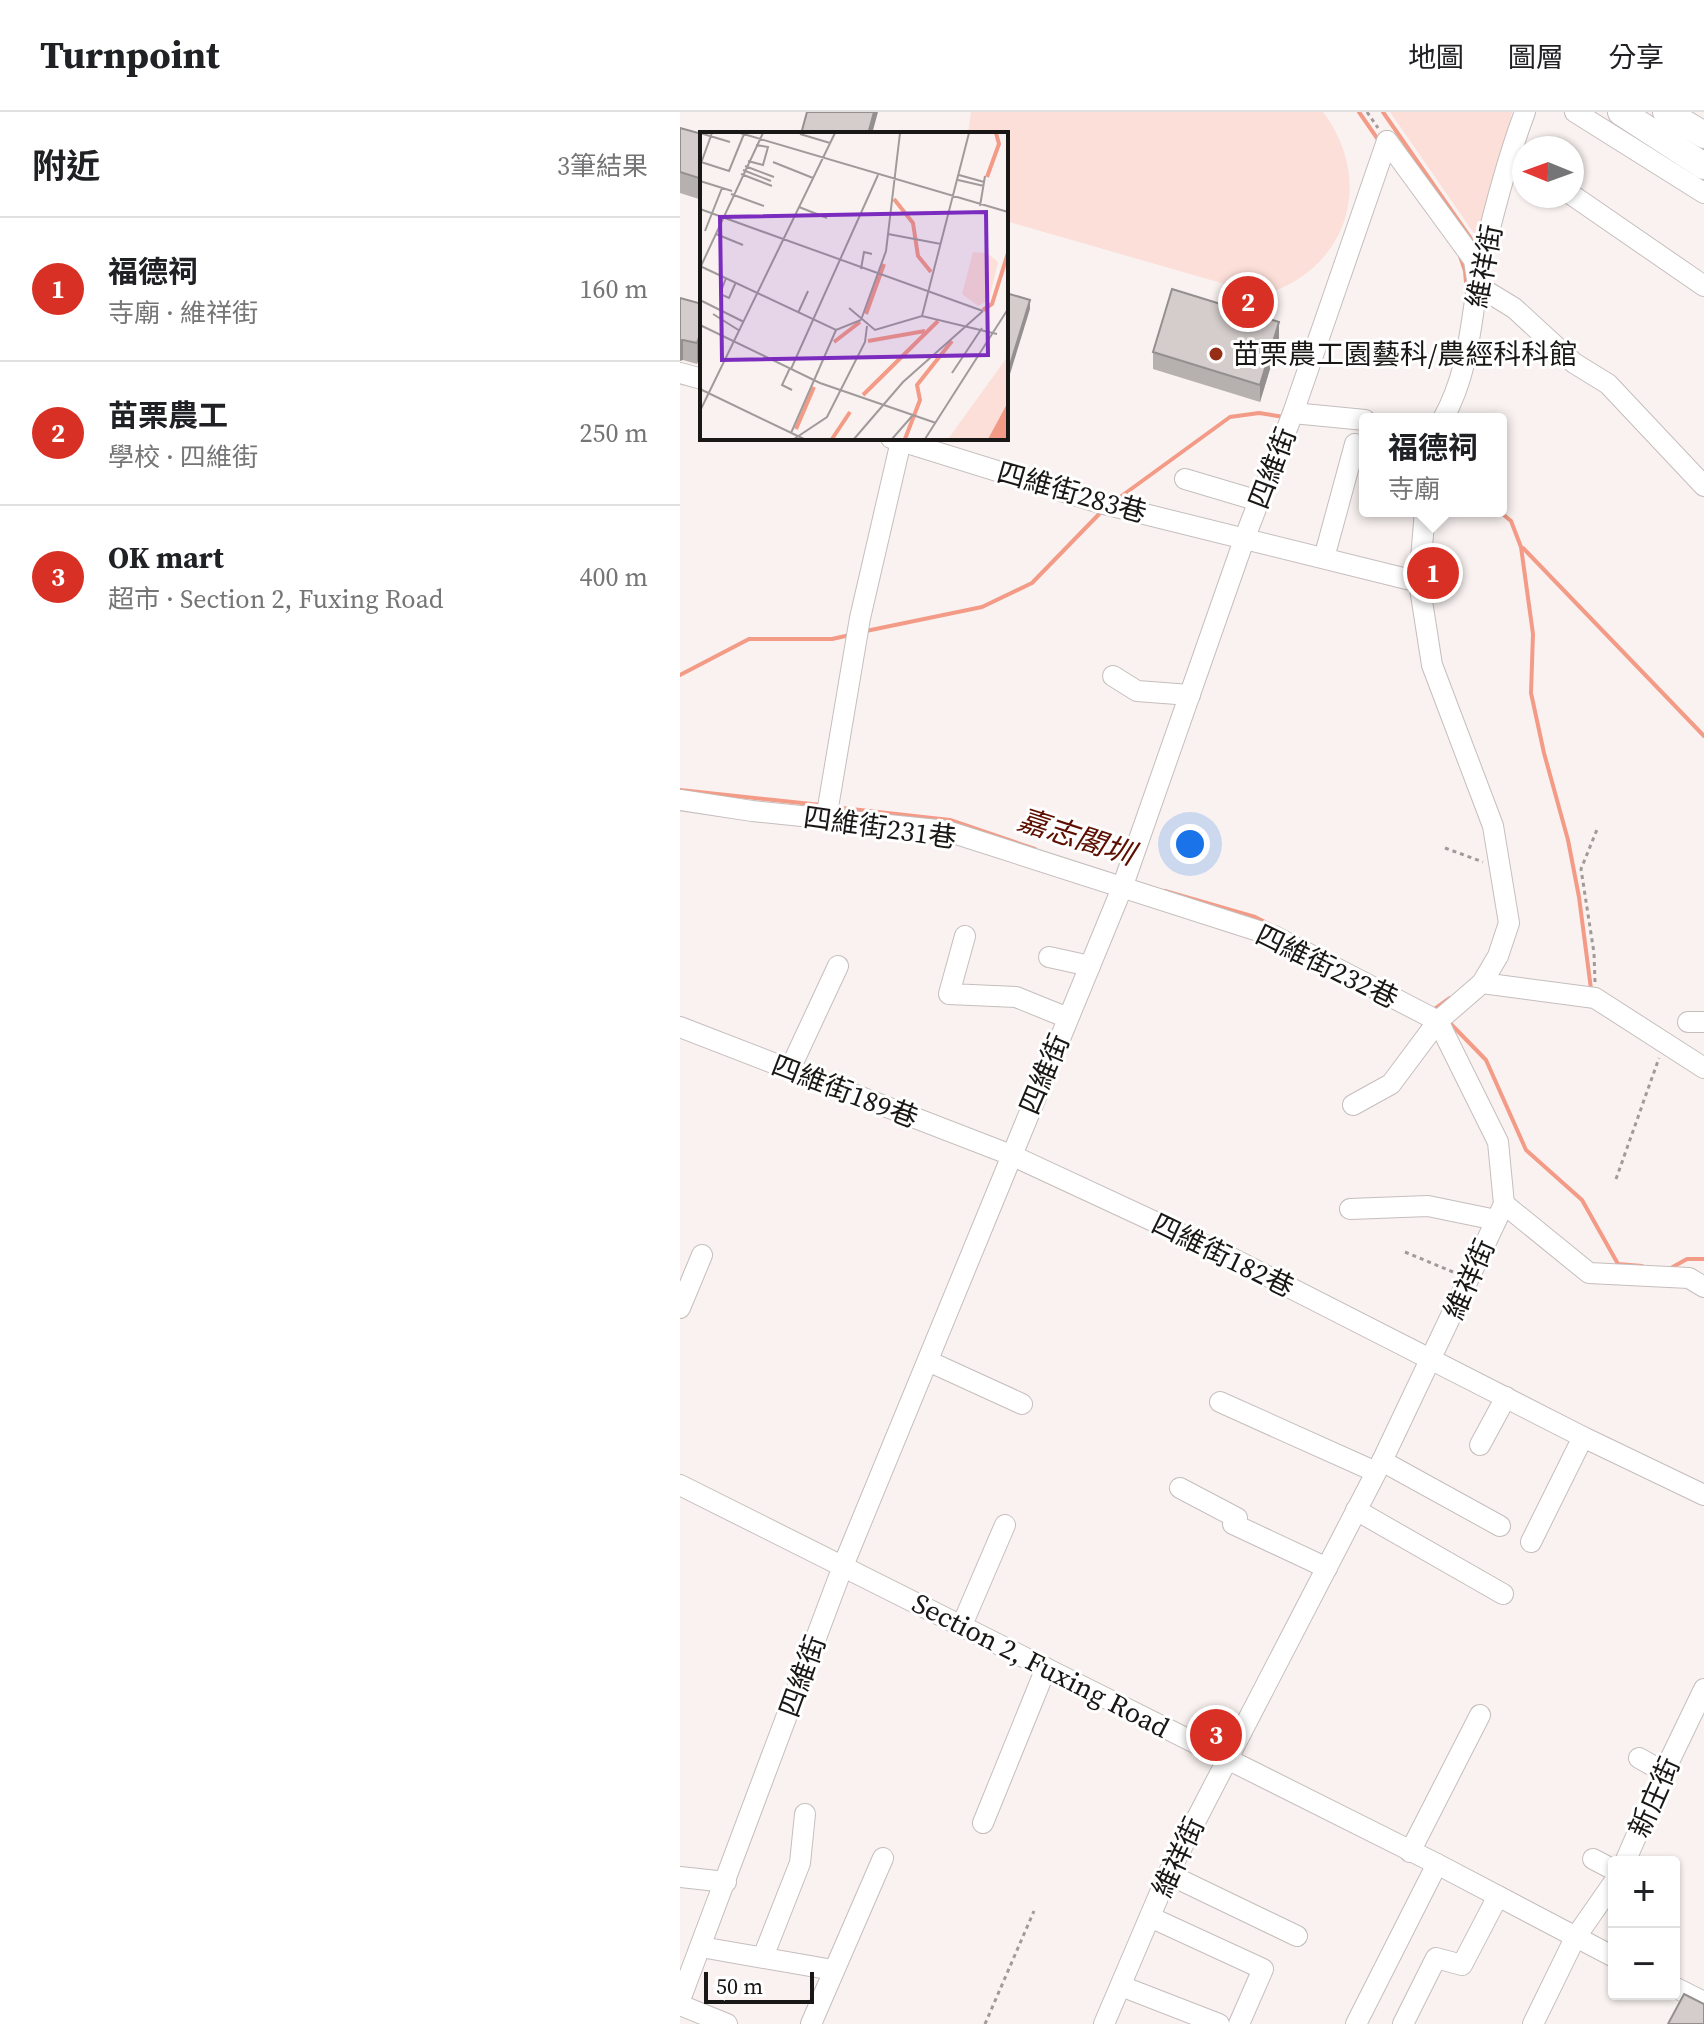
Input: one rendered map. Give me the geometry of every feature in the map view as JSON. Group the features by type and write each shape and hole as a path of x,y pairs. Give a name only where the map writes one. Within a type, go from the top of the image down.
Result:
{"main road":[{"path":"1621,112 1704,166"},
{"path":"1666,112 1704,135"}],"street":[{"name":"維祥街","path":"1521,136 1525,112"},
{"path":"1575,112 1704,193"},
{"name":"四維街","path":"680,2002 843,1566 1122,888 1387,141 1474,260 1478,286"},
{"name":"維祥街","path":"1446,413 1457,394 1471,341 1478,286 1512,173"},
{"path":"1584,203 1704,286"},
{"path":"1478,286 1514,308 1574,363 1608,384 1704,486"},
{"path":"680,373 700,378"},
{"path":"1293,413 1359,419"},
{"path":"826,819 860,618 896,440"},
{"name":"四維街283巷","path":"896,440 1100,503 1419,582"},
{"path":"1324,558 1355,444"},
{"path":"1185,479 1259,501"},
{"path":"1353,1105 1391,1084 1438,1021 1482,983 1498,956 1509,923 1493,826 1432,665 1419,582 1424,517"},
{"path":"1113,676 1137,691 1190,695"},
{"name":"四維街231巷","path":"680,800 947,831 1122,888"},
{"name":"四維街232巷","path":"1122,888 1274,936 1438,1021"},
{"path":"965,936 949,994 1016,997 1068,1018"},
{"path":"1049,957 1090,966"},
{"path":"790,1069 838,966"},
{"path":"1482,983 1595,998 1704,1068"},
{"name":"維祥街","path":"1104,2024 1168,1874 1379,1466 1500,1212 1498,1142 1438,1021"},
{"name":"四維街189巷","path":"680,1027 1011,1155"},
{"name":"四維街182巷","path":"1011,1155 1222,1253 1583,1437 1704,1495"},
{"path":"1350,1209 1428,1206 1500,1212 1589,1273 1689,1278 1704,1287"},
{"path":"680,1308 702,1255"},
{"path":"928,1361 1022,1404"},
{"path":"1480,1445 1506,1397"},
{"path":"1220,1402 1379,1466 1500,1526"},
{"path":"1531,1542 1583,1437"},
{"name":"Section 2, Fuxing Road","path":"680,1485 1437,1864 1608,1954"},
{"path":"1180,1488 1237,1518 1233,1524 1327,1568"},
{"path":"1356,1510 1503,1594"},
{"path":"962,1625 1005,1525"},
{"path":"983,1823 1046,1668"},
{"name":"新庄街","path":"1628,1856 1704,1689"},
{"path":"1410,1852 1480,1715"},
{"path":"1639,1758 1664,1772"},
{"path":"763,1957 800,1863 805,1814"},
{"path":"811,2024 883,1858"},
{"path":"1593,1859 1608,1867"},
{"path":"1356,2024 1437,1864"},
{"path":"1168,1874 1297,1936"},
{"path":"680,1877 726,1882"},
{"path":"1533,2024 1575,1938 1608,1891"},
{"path":"1403,2024 1436,1958 1462,1965 1498,1896"},
{"path":"1150,1917 1263,1969 1239,2024"},
{"path":"701,1947 833,1970"},
{"path":"1121,1986 1219,2024"},
{"path":"1680,1990 1704,2002"},
{"path":"680,2002 727,2024"}],"path":[{"path":"1595,998 1594,953 1581,869 1598,827"},
{"path":"1445,848 1500,868"},
{"path":"1616,1179 1664,1043"},
{"path":"1405,1252 1469,1279"},
{"path":"985,2024 1034,1911"}],"shaded area":[{"path":"971,112 1323,112 1339,139 1348,167 1349,194 1344,220 1333,245 1315,266 1292,283 1263,295 1008,222 1008,132 968,132"},
{"path":"1390,112 1512,112 1480,242"}],"building":[{"path":"807,112 874,112 869,132 802,132"},
{"path":"680,128 700,133 700,178 680,172"},
{"name":"苗栗農工園藝科/農經科科館","path":"1172,289 1279,322 1260,385 1153,352"},
{"path":"1008,294 1030,300 1008,372"},
{"path":"680,298 700,303 700,334 697,343 680,340"},
{"path":"1684,1994 1704,2004 1704,2024 1668,2024"}],"waterway":[{"path":"1359,112 1379,141"},
{"path":"1383,112 1476,246"},
{"path":"1460,256 1467,294"},
{"path":"1116,500 1230,417 1259,413 1284,417"},
{"path":"866,631 982,607 1032,583 1103,510"},
{"path":"1506,517 1511,521 1521,547 1533,634 1531,693 1579,897 1591,989 1588,989"},
{"path":"1523,548 1704,736"},
{"path":"680,675 749,639 832,639 850,635"},
{"name":"嘉志閣圳","path":"680,790 821,805"},
{"name":"嘉志閣圳","path":"833,807 950,820 1035,849"},
{"name":"嘉志閣圳","path":"1165,891 1255,917 1271,925"},
{"path":"1436,1008 1450,998"},
{"path":"1447,1020 1486,1060 1526,1150 1582,1200 1618,1264 1642,1266"},
{"path":"1671,1268 1687,1259 1704,1259"}],"place":[{"name":"苗栗農工","path":"1248,302"},
{"name":"苗栗農工園藝科/農經科科館","path":"1216,354"},
{"name":"福德祠","path":"1433,573"},
{"name":"OK mart","path":"1216,1735"}]}
